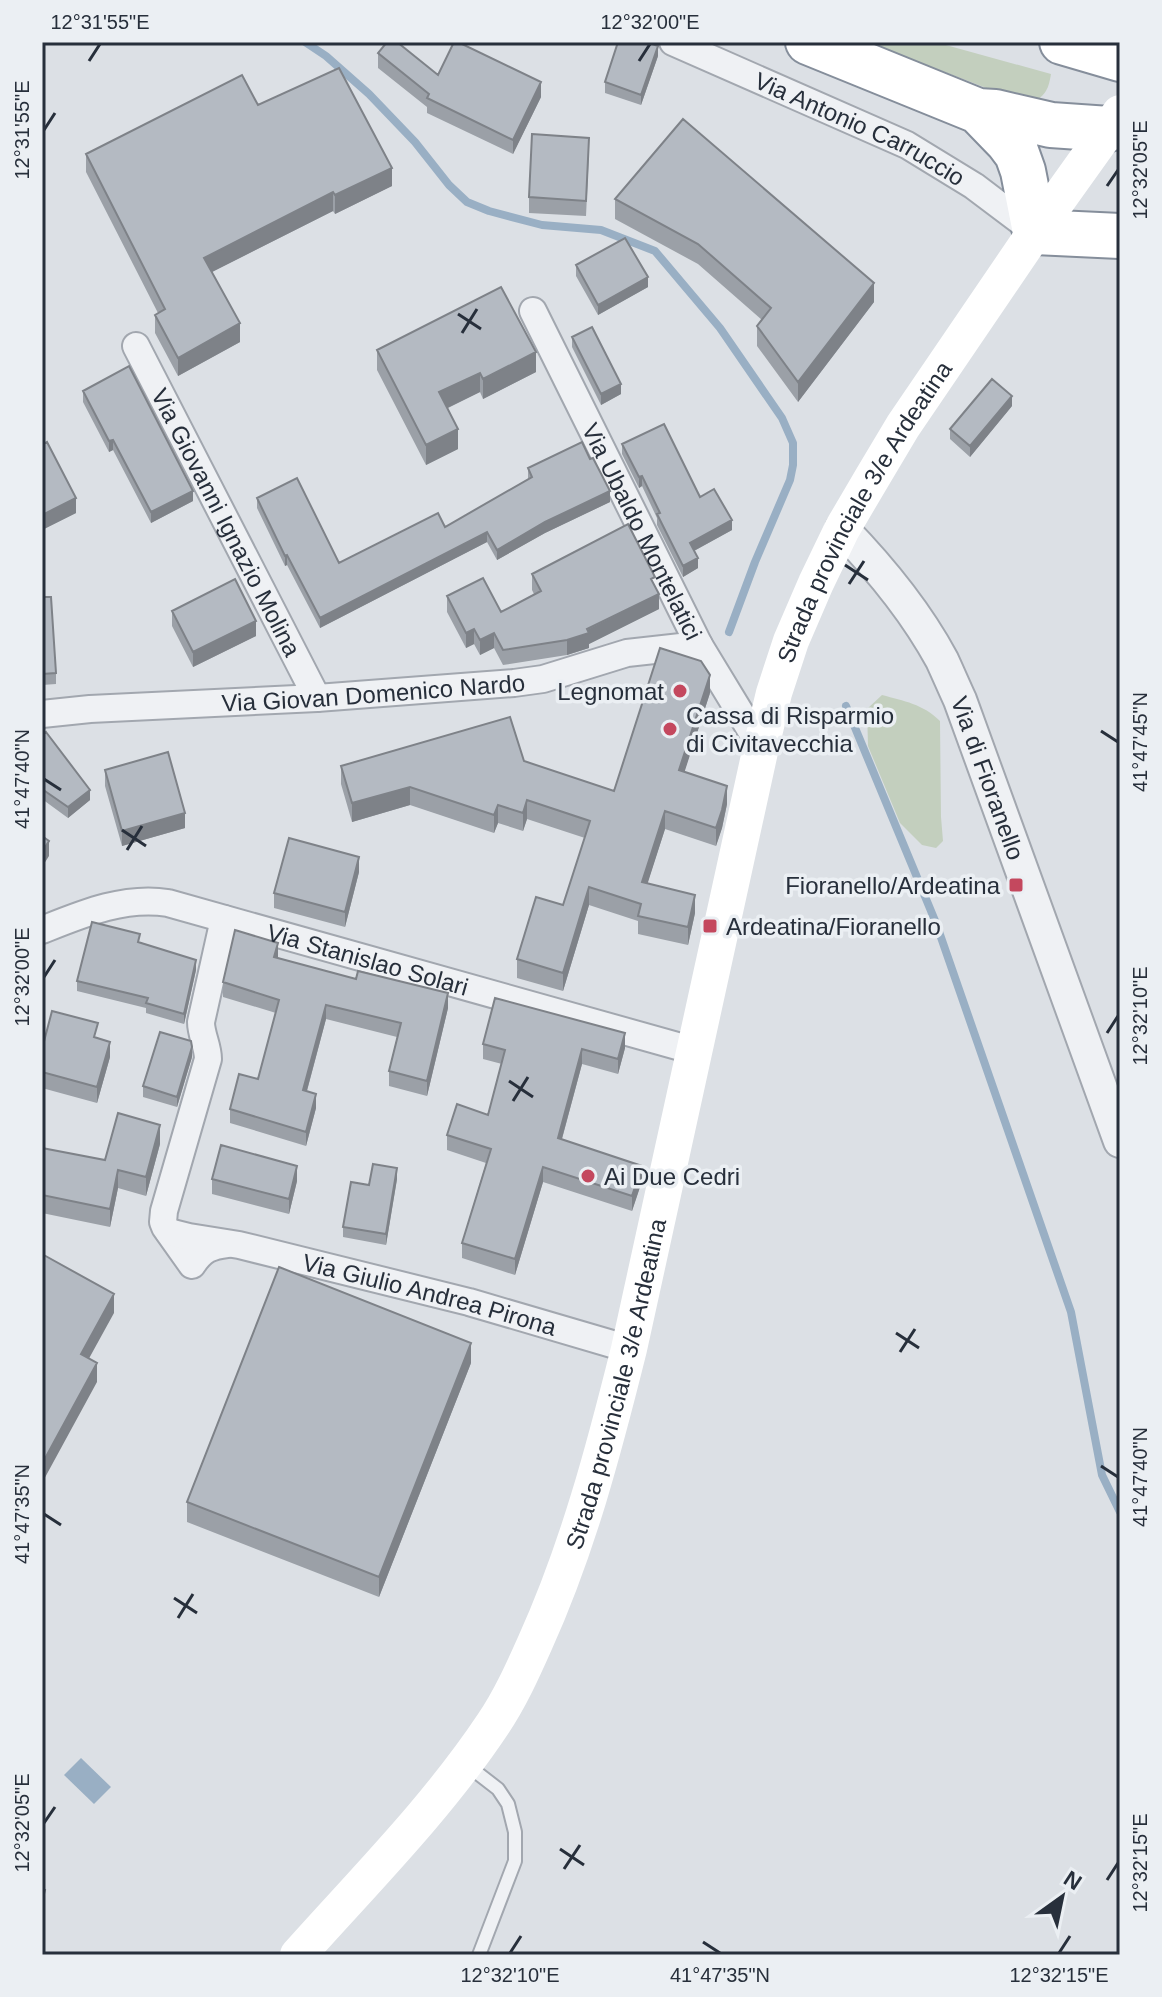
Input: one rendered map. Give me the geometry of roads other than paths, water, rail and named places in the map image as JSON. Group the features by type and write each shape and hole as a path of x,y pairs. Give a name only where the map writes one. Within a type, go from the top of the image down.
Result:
{"highway":[{"path":"808,42 978,111 1051,125 1114,121"},
{"path":"1062,42 1120,59"},
{"path":"978,111 1017,154 1035,232 1120,236"}],"main road":[{"name":"Strada provinciale 3/e Ardeatina","path":"298,1955 430,1809 465,1763 495,1721 557,1596 603,1452 629,1349 761,747 791,641 842,529 903,426 1114,121"}],"street":[{"name":"Via Antonio Carruccio","path":"673,42 907,145 962,178 1035,232"},
{"name":"Via Ubaldo Montelatici","path":"533,311 699,645 761,747"},
{"name":"Via Giovanni Ignazio Molina","path":"136,346 317,698"},
{"name":"Via di Fioranello","path":"842,529 880,570 941,658 960,700 1120,1141"},
{"name":"Via Giovan Domenico Nardo","path":"42,714 514,683 543,679 627,653 699,645"},
{"name":"Via Stanislao Solari","path":"42,930 115,905 139,901 168,903 695,1051"},
{"name":"Via Giulio Andrea Pirona","path":"224,919 201,1022 208,1059 164,1211 163,1222 192,1265 205,1249 230,1244 469,1302 629,1349"}],"lane":[{"path":"465,1763 498,1789 508,1804 515,1832 515,1861 479,1955"}],"water":[{"path":"81,1758 111,1787 94,1804 64,1775"}],"waterway":[{"path":"305,42 369,94 467,202 542,225 601,230 655,251 720,328 782,418 793,443 790,480 729,632"},
{"path":"846,706 936,923 1071,1312 1102,1475 1120,1512"}],"place":[{"name":"Legnomat","path":"680,691"},
{"name":"Cassa di Risparmio di Civitavecchia","path":"670,729"},
{"name":"Fioranello/Ardeatina","path":"1016,885"},
{"name":"Ardeatina/Fioranello","path":"710,926"},
{"name":"Ai Due Cedri","path":"588,1176"}]}
